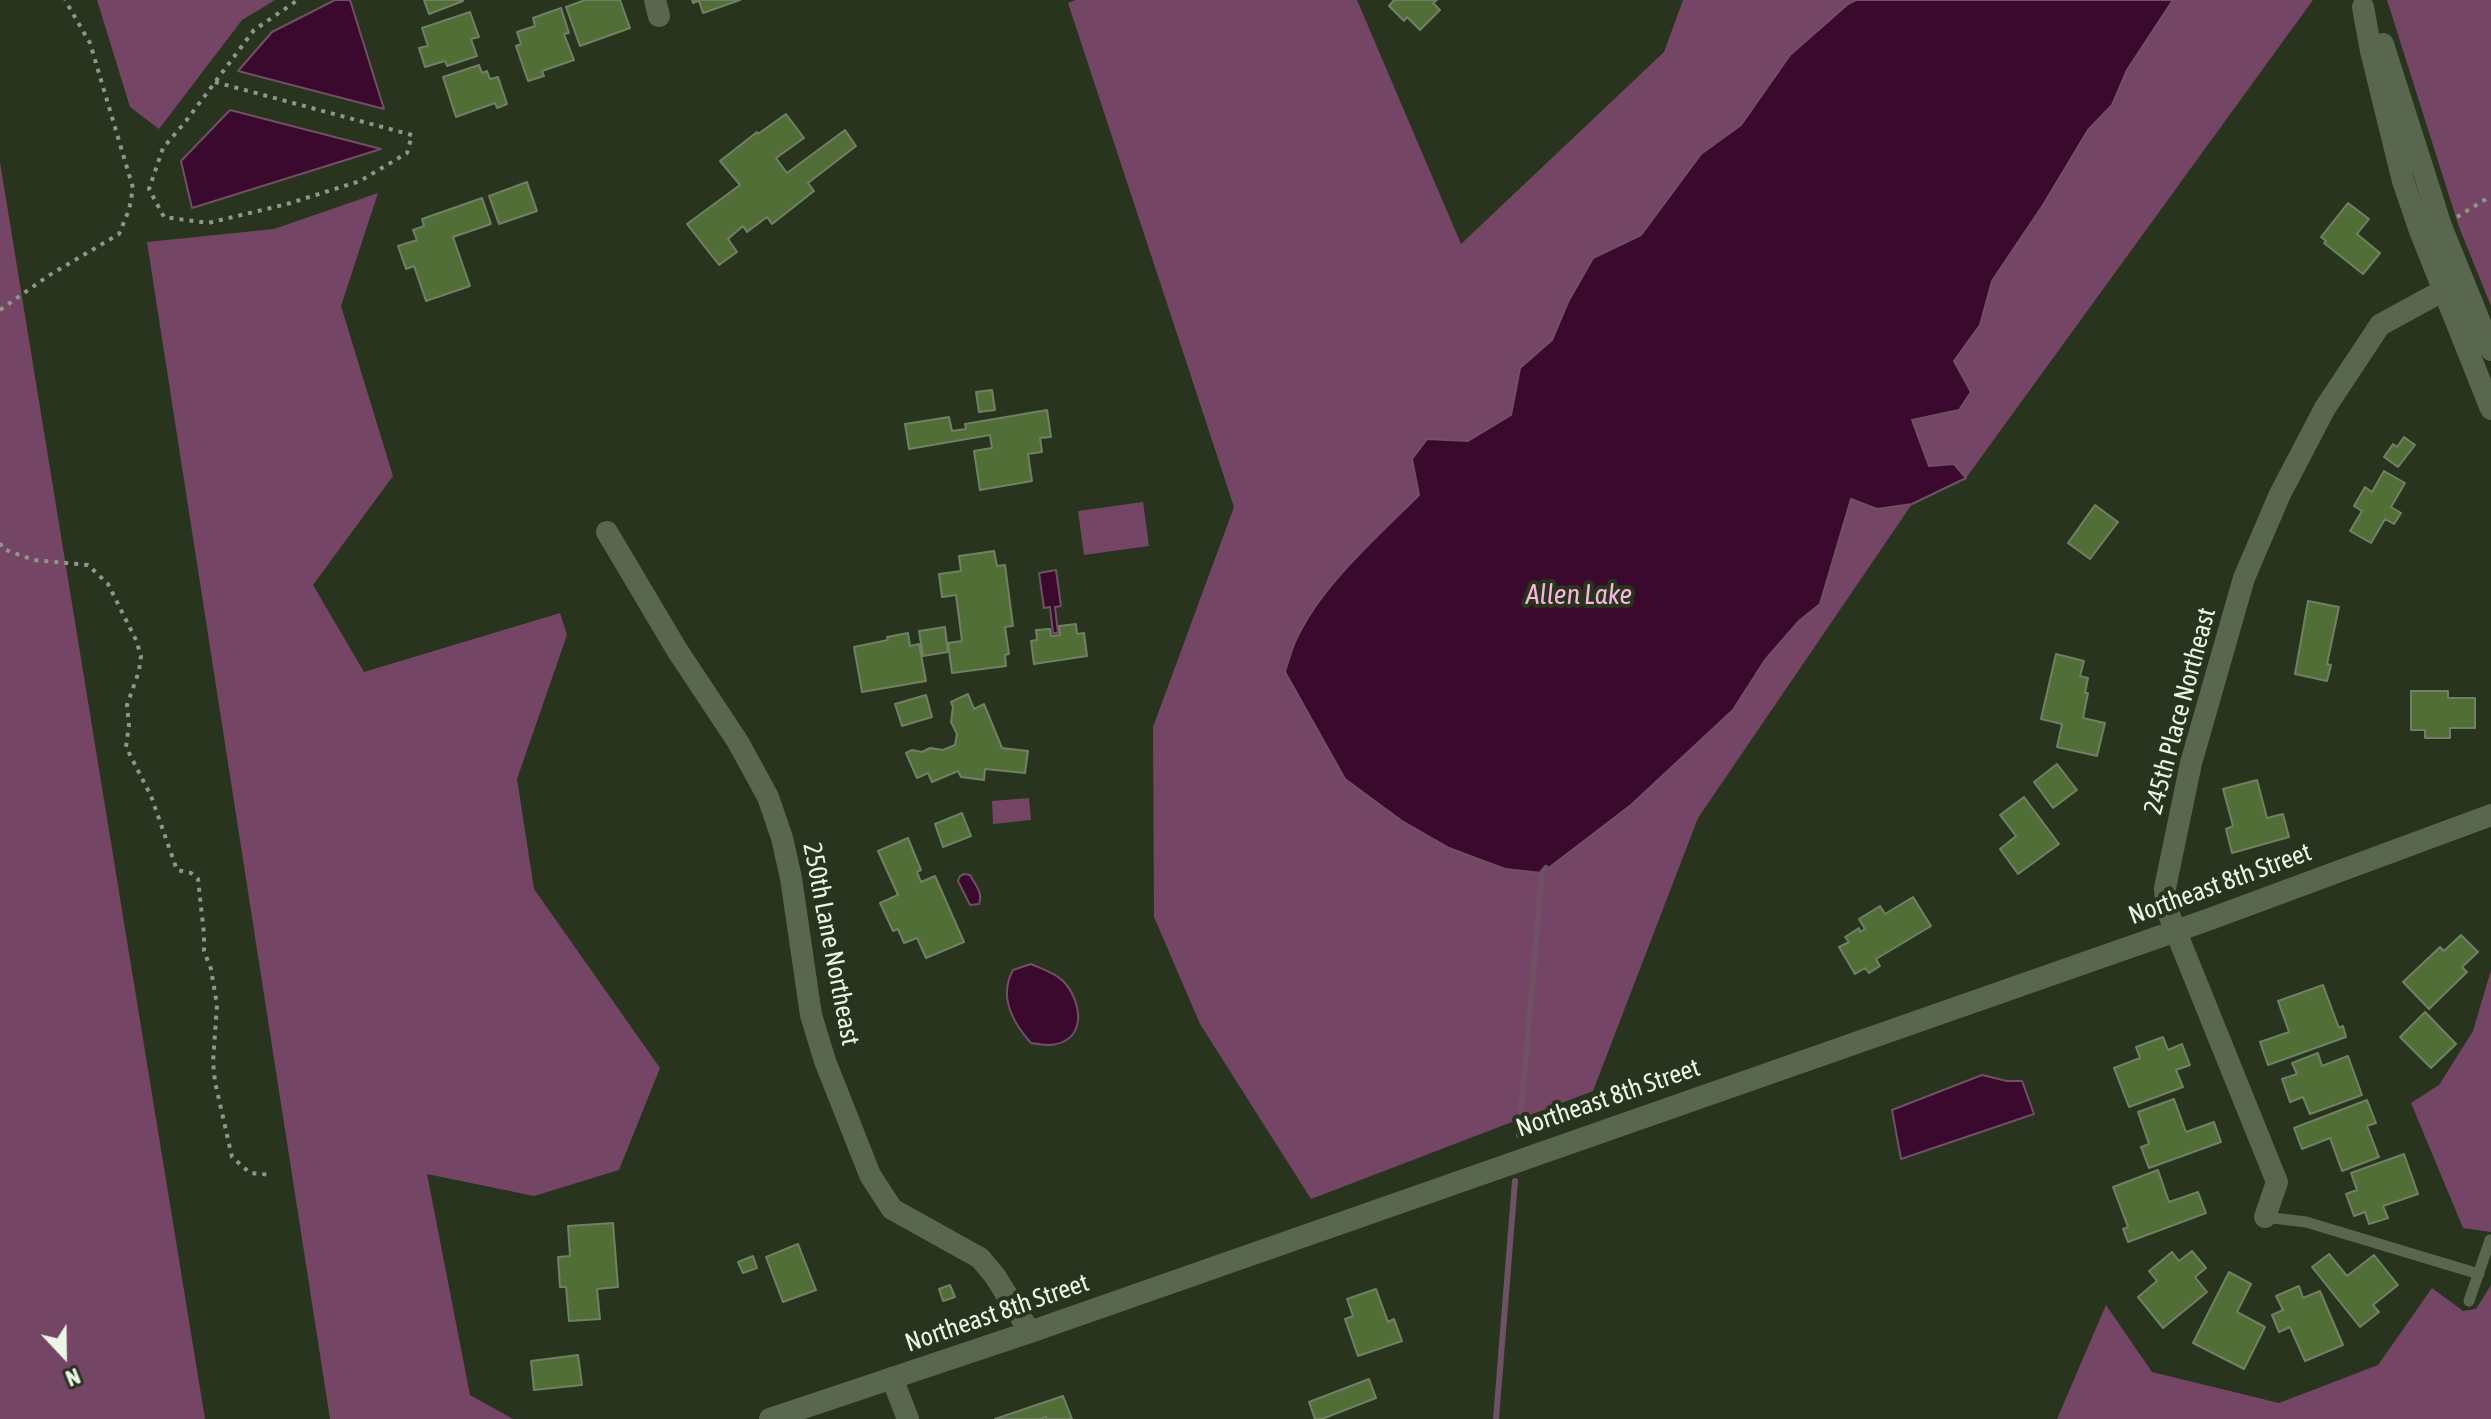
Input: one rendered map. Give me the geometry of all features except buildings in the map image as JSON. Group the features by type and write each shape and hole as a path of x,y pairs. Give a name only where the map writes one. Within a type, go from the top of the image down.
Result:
{"street":[{"path":"2362,4 2371,51 2414,176 2441,226 2454,287 2491,409"},
{"path":"2414,176 2420,231 2491,350"},
{"name":"245th Place Northeast","path":"2265,1217 2277,1182 2175,931 2166,907 2165,888 2191,763 2244,578 2280,494 2325,408 2380,325 2454,287"},
{"name":"250th Lane Northeast","path":"607,532 677,650 738,742 768,797 791,878 811,1015 825,1061 881,1196 892,1209 980,1258 1030,1332"},
{"name":"Northeast 8th Street","path":"2464,825 2491,804"},
{"name":"Northeast 8th Street","path":"770,1419 1030,1332 2175,931 2491,815"},
{"path":"892,1378 908,1419"}],"lane":[{"path":"2265,1217 2306,1222 2479,1274"},
{"path":"2469,1301 2490,1240"}],"path":[{"path":"0,310 48,276 119,234 129,210 133,188 90,43 65,0"},
{"path":"215,82 412,135 407,153 360,181 287,204 208,223 164,217 149,189 163,148 254,30 298,0"},
{"path":"2441,226 2491,196"},
{"path":"0,543 3,549 34,560 88,565 108,584 136,640 141,656 127,705 129,725 126,747 151,796 177,870 191,873 198,879 204,951 211,969 217,1005 213,1062 215,1082 232,1157 250,1173 272,1175"}],"shaded area":[{"path":"97,0 275,0 242,20 159,129 130,107"},
{"path":"1076,0 1357,0 1461,244 1664,52 1683,0 1856,0 1790,55 1741,125 1701,154 1641,235 1593,258 1568,302 1552,340 1520,368 1511,415 1468,441 1412,459 1419,495 1352,561 1285,672 1345,779 1402,821 1449,848 1542,873 1631,805 1733,710 1765,660 1799,621 1820,604 1851,499 1877,508 1912,504 1698,818 1593,1091 1311,1199 1200,1024 1154,917 1153,727 1234,507 1068,3"},
{"path":"2173,0 2313,0 1966,478 1954,464 1929,466 1912,420 1959,410 1954,361 1980,325 1992,281 2088,130 2112,105 2127,70"},
{"path":"2387,0 2491,0 2491,306 2459,227"},
{"path":"0,162 205,1419 0,1419"},
{"path":"378,193 341,306 393,476 313,585 364,672 560,613 567,635 517,779 534,889 660,1068 619,1170 534,1196 427,1174 470,1395 513,1419 330,1419 147,242 274,229"},
{"path":"1143,502 1149,546 1084,555 1078,511"},
{"path":"1029,798 1031,820 993,824 992,801"},
{"path":"2491,970 2491,1232 2463,1228 2411,1103 2439,1085 2473,1031"},
{"path":"2491,1285 2491,1419 2057,1419 2106,1305 2152,1372 2279,1403 2378,1365 2432,1288 2463,1311 2476,1309"}],"water":[{"path":"335,0 350,0 384,109 238,71 272,32"},
{"name":"Allen Lake","path":"1856,0 2173,0 2127,70 2112,105 2088,130 1992,281 1980,325 1954,361 1971,392 1959,410 1912,420 1929,466 1954,464 1966,478 1912,504 1877,509 1851,499 1820,604 1799,621 1765,660 1733,710 1631,805 1542,873 1505,869 1449,848 1402,821 1345,779 1285,672 1295,642 1305,622 1334,582 1419,495 1412,459 1427,439 1468,441 1511,415 1520,368 1552,340 1568,302 1593,258 1641,235 1701,154 1741,125 1790,55"},
{"path":"230,110 381,149 192,208 181,161"},
{"path":"1056,570 1061,606 1055,607 1058,633 1053,633 1050,607 1044,608 1039,573"},
{"path":"964,874 970,875 978,890 979,904 970,905 958,881"},
{"path":"1031,964 1061,979 1075,1000 1078,1010 1076,1029 1062,1042 1050,1045 1031,1043 1013,1018 1007,1000 1009,980 1013,970"},
{"path":"1982,1075 2022,1081 2034,1114 1901,1159 1892,1110"}],"waterway":[{"path":"1519,1135 1542,873 1546,868"},
{"path":"1496,1419 1515,1181"}]}
